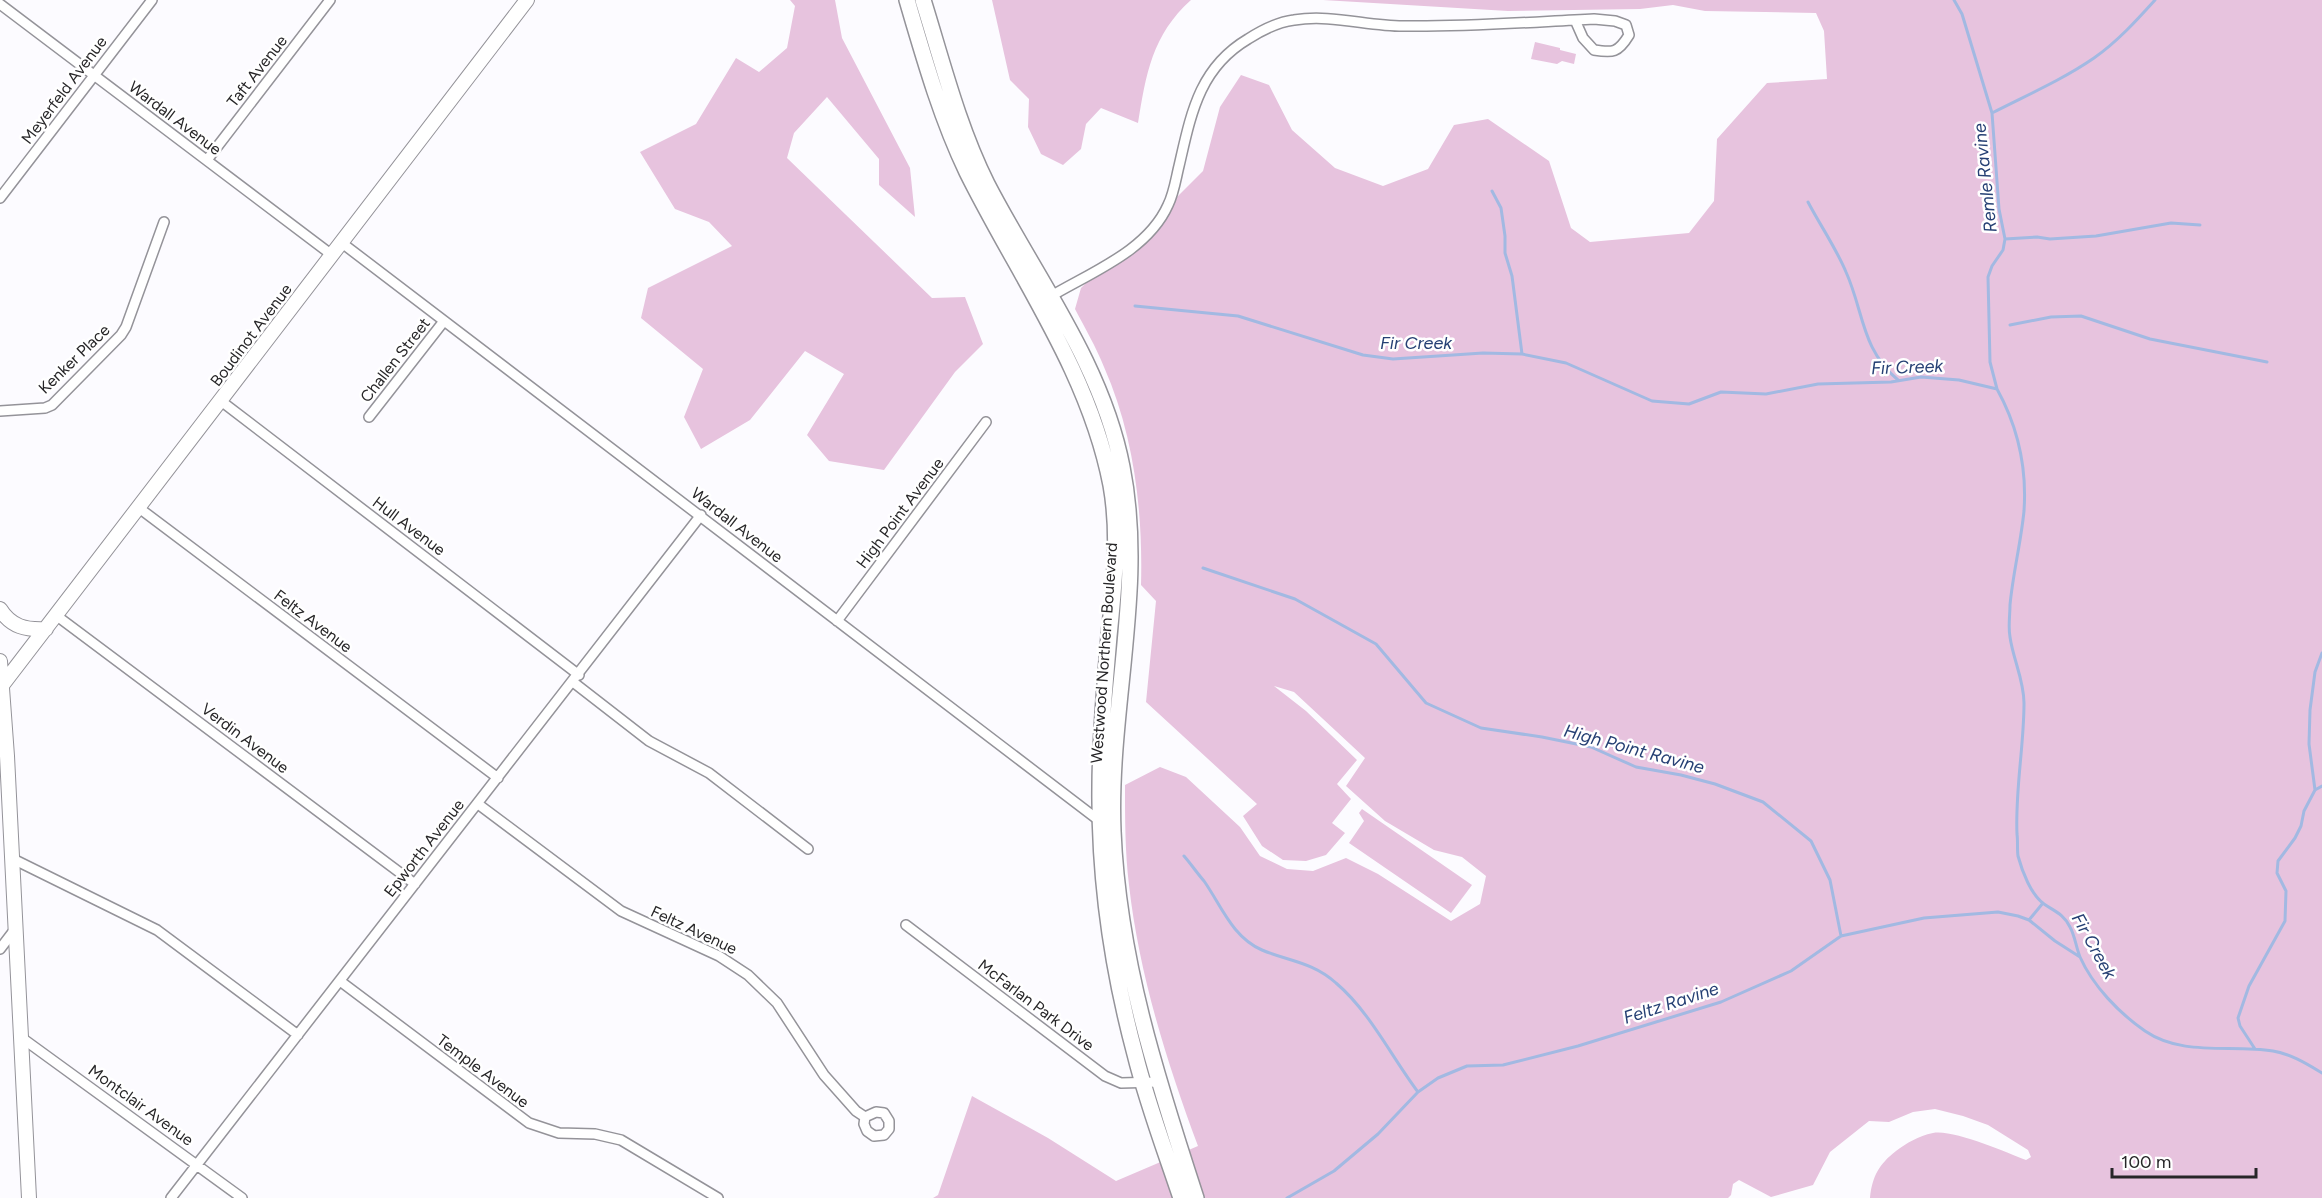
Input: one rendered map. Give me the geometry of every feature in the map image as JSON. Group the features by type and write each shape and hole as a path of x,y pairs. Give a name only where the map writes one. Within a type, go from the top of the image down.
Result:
{"main road":[{"name":"Westwood Northern Boulevard","path":"907,0 950,135 968,173 1044,300 1074,338 1106,410 1122,467 1130,528 1129,596 1115,736 1113,830 1122,924 1143,1024 1151,1083 1181,1198"},
{"name":"Westwood Northern Boulevard","path":"923,0 966,135 1044,300 1088,403 1111,487 1115,572 1102,725 1100,821 1109,930 1135,1054 1151,1083 1196,1198"}],"street":[{"name":"Meyerfeld Avenue","path":"0,198 152,0"},
{"name":"Taft Avenue","path":"207,160 330,0"},
{"name":"Boudinot Avenue","path":"1,687 527,0"},
{"name":"Wardall Avenue","path":"0,3 332,255"},
{"path":"1044,300 1132,248 1149,233 1168,206 1194,105 1210,73 1233,48 1263,30 1293,20 1328,19 1402,26 1575,20 1615,21 1626,25 1629,35 1622,47 1610,52 1594,50 1583,38 1575,20"},
{"name":"Kenker Place","path":"0,411 45,408 52,405 121,335 126,327 164,222"},
{"name":"Wardall Avenue","path":"342,243 1113,830"},
{"name":"Challen Street","path":"369,417 444,321"},
{"name":"Hull Avenue","path":"221,401 576,679 649,741 709,773 808,849"},
{"name":"High Point Avenue","path":"837,621 986,422"},
{"name":"Feltz Avenue","path":"139,508 498,778"},
{"name":"Epworth Avenue","path":"171,1198 701,515"},
{"path":"0,609 7,620 24,629 46,629"},
{"name":"Verdin Avenue","path":"57,616 415,884"},
{"path":"0,662 4,751 13,859 29,1198"},
{"name":"Feltz Avenue","path":"478,804 621,911 636,920 719,956 748,975 777,1003 824,1075 838,1092 866,1118"},
{"path":"13,859 157,930 298,1035"},
{"name":"McFarlan Park Drive","path":"906,925 1105,1076 1121,1083 1151,1083"},
{"path":"0,949 16,928"},
{"name":"Temple Avenue","path":"340,981 529,1123 559,1133 595,1134 621,1140 718,1198"},
{"name":"Montclair Avenue","path":"22,1038 242,1198"}],"shaded area":[{"path":"790,0 835,0 842,38 910,168 915,217 879,185 879,159 827,97 794,133 787,158 932,298 965,297 983,344 955,372 884,470 829,461 807,435 844,374 805,351 750,420 701,449 684,417 703,369 641,318 648,288 732,246 709,222 675,209 640,152 696,124 736,58 759,72 787,48 795,6"},
{"path":"992,0 1191,0 1167,27 1159,41 1148,72 1138,123 1101,108 1086,124 1081,149 1063,165 1041,154 1028,127 1029,99 1010,80"},
{"path":"1323,0 2322,0 2322,1198 1870,1198 1877,1171 1885,1161 1904,1145 1928,1134 1953,1134 2026,1160 2031,1157 2028,1150 1988,1125 1935,1109 1913,1112 1889,1122 1869,1121 1830,1152 1813,1185 1771,1197 1739,1180 1733,1184 1731,1195 1728,1198 933,1198 938,1195 972,1096 1048,1138 1116,1181 1198,1146 1165,1050 1140,952 1128,873 1125,785 1160,767 1186,777 1240,827 1260,856 1287,869 1313,871 1346,858 1378,874 1451,921 1480,904 1486,876 1462,857 1434,850 1385,821 1346,786 1365,758 1294,692 1274,686 1306,711 1357,760 1337,784 1351,799 1332,823 1345,833 1326,855 1306,861 1283,860 1262,846 1243,816 1257,804 1146,702 1156,601 1141,585 1138,501 1129,446 1123,419 1098,352 1075,309 1081,288 1102,267 1132,248 1168,206 1203,171 1220,107 1241,75 1269,85 1292,130 1335,168 1383,186 1428,169 1454,125 1488,119 1549,161 1571,228 1590,242 1689,233 1714,201 1717,139 1767,83 1827,79 1824,31 1816,13 1705,11 1673,5 1640,9 1508,11"},
{"path":"1535,42 1576,54 1574,64 1562,61 1557,64 1531,59"},
{"path":"1362,809 1472,885 1451,913 1349,843 1364,821 1359,813"}],"waterway":[{"name":"Remle Ravine","path":"1954,0 1962,14 1992,113 1999,209 2005,239 2003,250 1992,266 1988,277 1990,362 1997,389"},
{"path":"1992,113 2057,80 2094,58 2119,38 2155,0"},
{"path":"1492,191 1501,208 1505,253 1512,276 1522,354"},
{"path":"1808,202 1846,272 1870,343 1886,368 1898,380"},
{"path":"2005,239 2096,236 2171,223 2200,225"},
{"name":"Fir Creek","path":"1135,306 1238,316 1363,355 1393,359 1483,353 1522,354 1566,363 1652,401 1689,404 1721,392 1766,394 1818,384 1891,382 1921,377 1959,380 1997,389 2016,433 2024,479 2024,511 2011,593 2009,629 2024,694 2017,834 2018,856 2028,882 2039,900 2068,923 2085,968 2099,988 2116,1007 2145,1031 2160,1039 2191,1047 2280,1052 2322,1073"},
{"path":"2010,325 2051,317 2081,316 2150,339 2267,362"},
{"name":"High Point Ravine","path":"1203,568 1295,599 1376,644 1426,703 1481,728 1591,747 1636,767 1715,784 1763,802 1811,841 1830,880 1841,936"},
{"path":"2255,1049 2240,1026 2238,1018 2249,986 2285,921 2286,891 2277,873 2278,861 2295,838 2301,826 2304,811 2315,790 2309,744 2310,710 2315,672 2322,653"},
{"path":"2315,790 2322,786"},
{"path":"1184,856 1204,881 1228,920 1243,937 1262,950 1318,971 1336,983 1348,995 1370,1021 1418,1092"},
{"path":"2029,920 2043,903"},
{"name":"Feltz Ravine","path":"1287,1198 1334,1171 1378,1134 1418,1092 1438,1078 1467,1066 1503,1065 1578,1046 1721,1002 1791,971 1841,936 1924,918 1998,912 2029,920 2080,957"}]}
